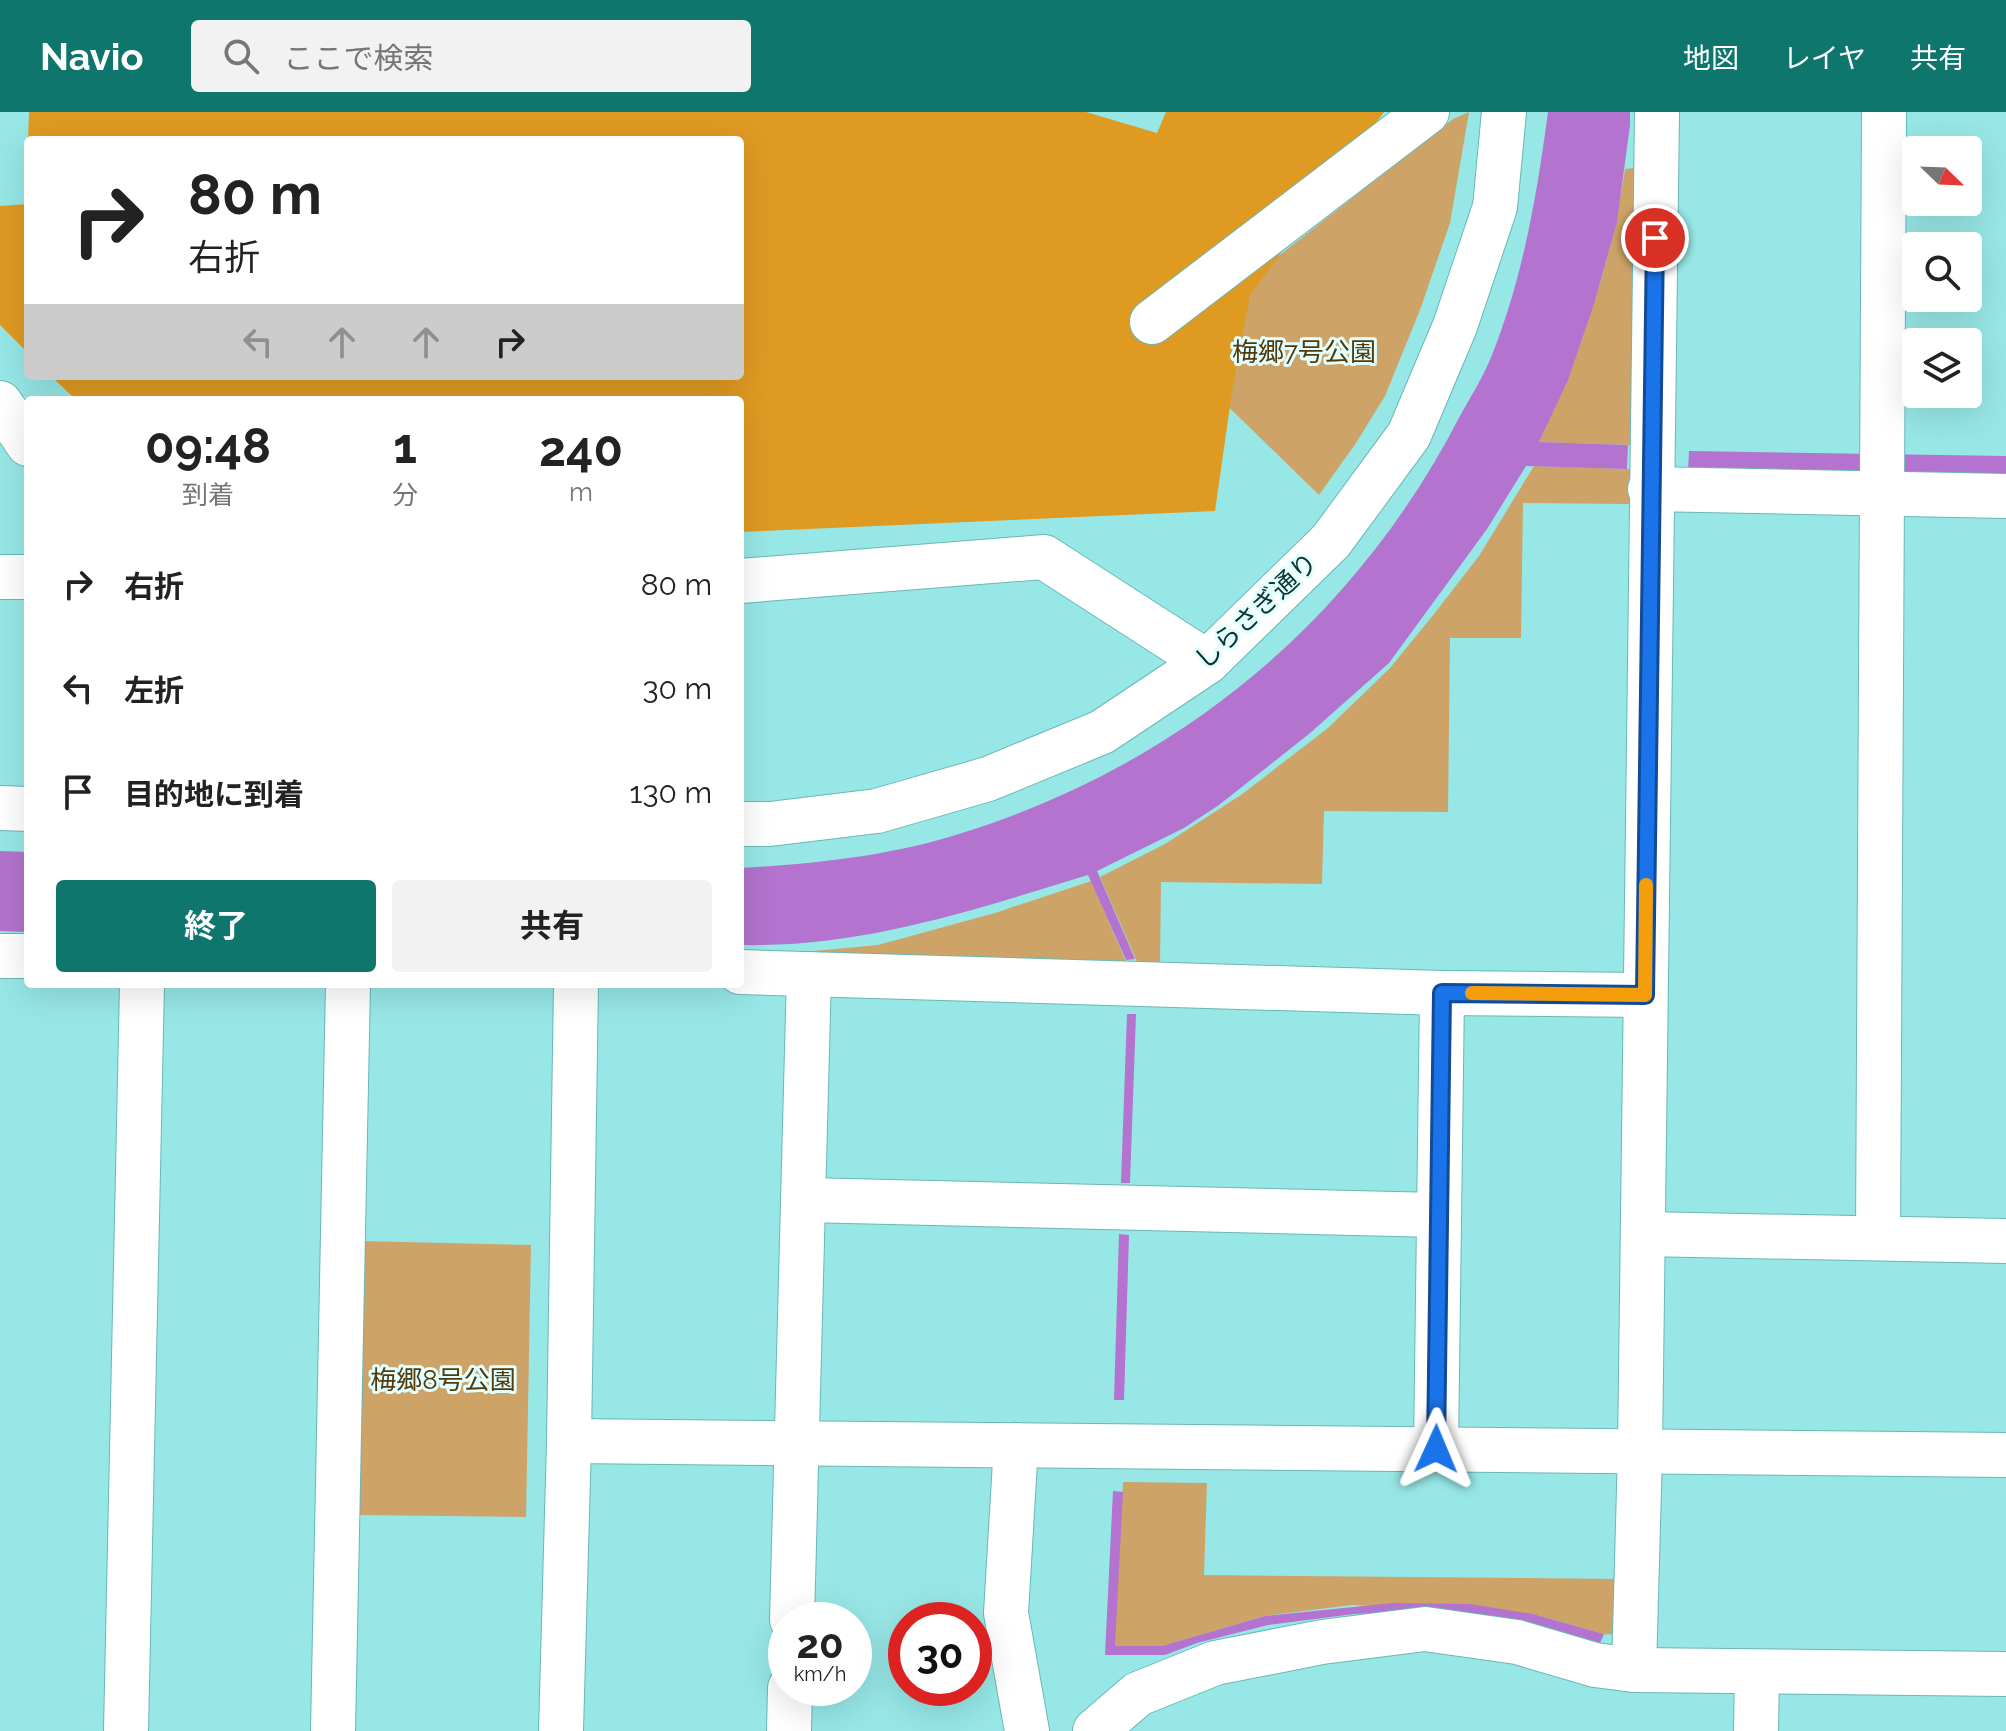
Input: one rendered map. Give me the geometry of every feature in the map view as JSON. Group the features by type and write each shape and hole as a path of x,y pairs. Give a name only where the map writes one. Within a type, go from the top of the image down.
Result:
{"street":[{"path":"1152,322 1427,112"},
{"name":"しらさぎ通り","path":"744,824 770,824 877,811 988,779 1102,732 1207,662 1331,541 1409,435 1455,326 1495,207 1504,112"},
{"path":"1634,1670 1640,1452 1657,112"},
{"path":"1878,1238 1884,112"},
{"path":"0,403 24,438"},
{"path":"1650,489 2006,496"},
{"path":"744,581 1044,557 1207,662"},
{"path":"0,577 24,577"},
{"path":"0,808 24,809"},
{"path":"0,956 24,956"},
{"path":"744,972 1442,993 1645,995"},
{"path":"793,1602 809,974"},
{"path":"126,1731 142,988"},
{"path":"333,1731 348,988"},
{"path":"561,1731 576,988"},
{"path":"1436,1449 1442,993"},
{"path":"805,1200 1437,1215"},
{"path":"1643,1234 2006,1241"},
{"path":"569,1441 2006,1455"},
{"path":"1016,1445 1006,1613 1027,1731"},
{"path":"1095,1731 1138,1694 1215,1663 1322,1642 1425,1629 1517,1642 1595,1665 1634,1670 2006,1674"},
{"path":"1756,1731 1757,1673"},
{"path":"789,1731 790,1706"}],"green space":[{"name":"梅郷7号公園","path":"1469,112 1450,223 1420,310 1385,396 1319,495 1165,345 1453,119"},
{"path":"1634,168 1631,445 1539,442 1568,376 1592,308 1611,240 1625,169"},
{"path":"1534,466 1631,469 1631,504 1523,503 1521,638 1450,638 1448,812 1324,811 1322,884 1161,882 1160,965 1138,964 1100,877 1165,844 1241,795 1328,728 1390,668 1434,614 1479,556"},
{"path":"1091,881 1127,964 793,953 878,945 995,913"},
{"name":"梅郷8号公園","path":"360,1241 531,1245 526,1517 355,1515"},
{"path":"1123,1482 1207,1483 1204,1575 1619,1579 1619,1635 1604,1634 1533,1614 1352,1605 1265,1616 1162,1646 1114,1646"}],"shaded area":[{"path":"29,112 1086,112 1157,133 1166,112 1384,112 1250,295 1215,511 744,532 744,396 72,396 55,380 744,380 744,136 28,136"},
{"path":"1548,112 1630,112 1617,222 1568,380 1539,442 1628,445 1627,469 1526,466 1487,529 1389,663 1309,734 1219,805 1184,828 1097,871 1135,959 1126,960 1088,875 960,913 873,933 829,940 744,945 744,868 824,861 908,848 962,833 1042,804 1118,767 1189,724 1255,674 1315,618 1370,556 1418,488 1474,392 1503,326 1534,205"},
{"path":"24,204 24,349 0,325 0,206"},
{"path":"1689,451 2006,456 2006,477 1688,471"},
{"path":"0,851 24,852 24,932 0,931"},
{"path":"1127,1014 1136,1014 1130,1183 1121,1183"},
{"path":"1119,1234 1129,1235 1124,1400 1114,1400"},
{"path":"1113,1491 1123,1492 1115,1646 1162,1646 1265,1616 1393,1603 1470,1604 1533,1614 1604,1634 1600,1643 1535,1624 1395,1612 1268,1625 1197,1643 1165,1655 1105,1655"}],"slow traffic":[{"path":"1472,993 1645,995 1646,885"}],"route":[{"path":"1436,1449 1442,993 1645,995 1655,238"}]}
